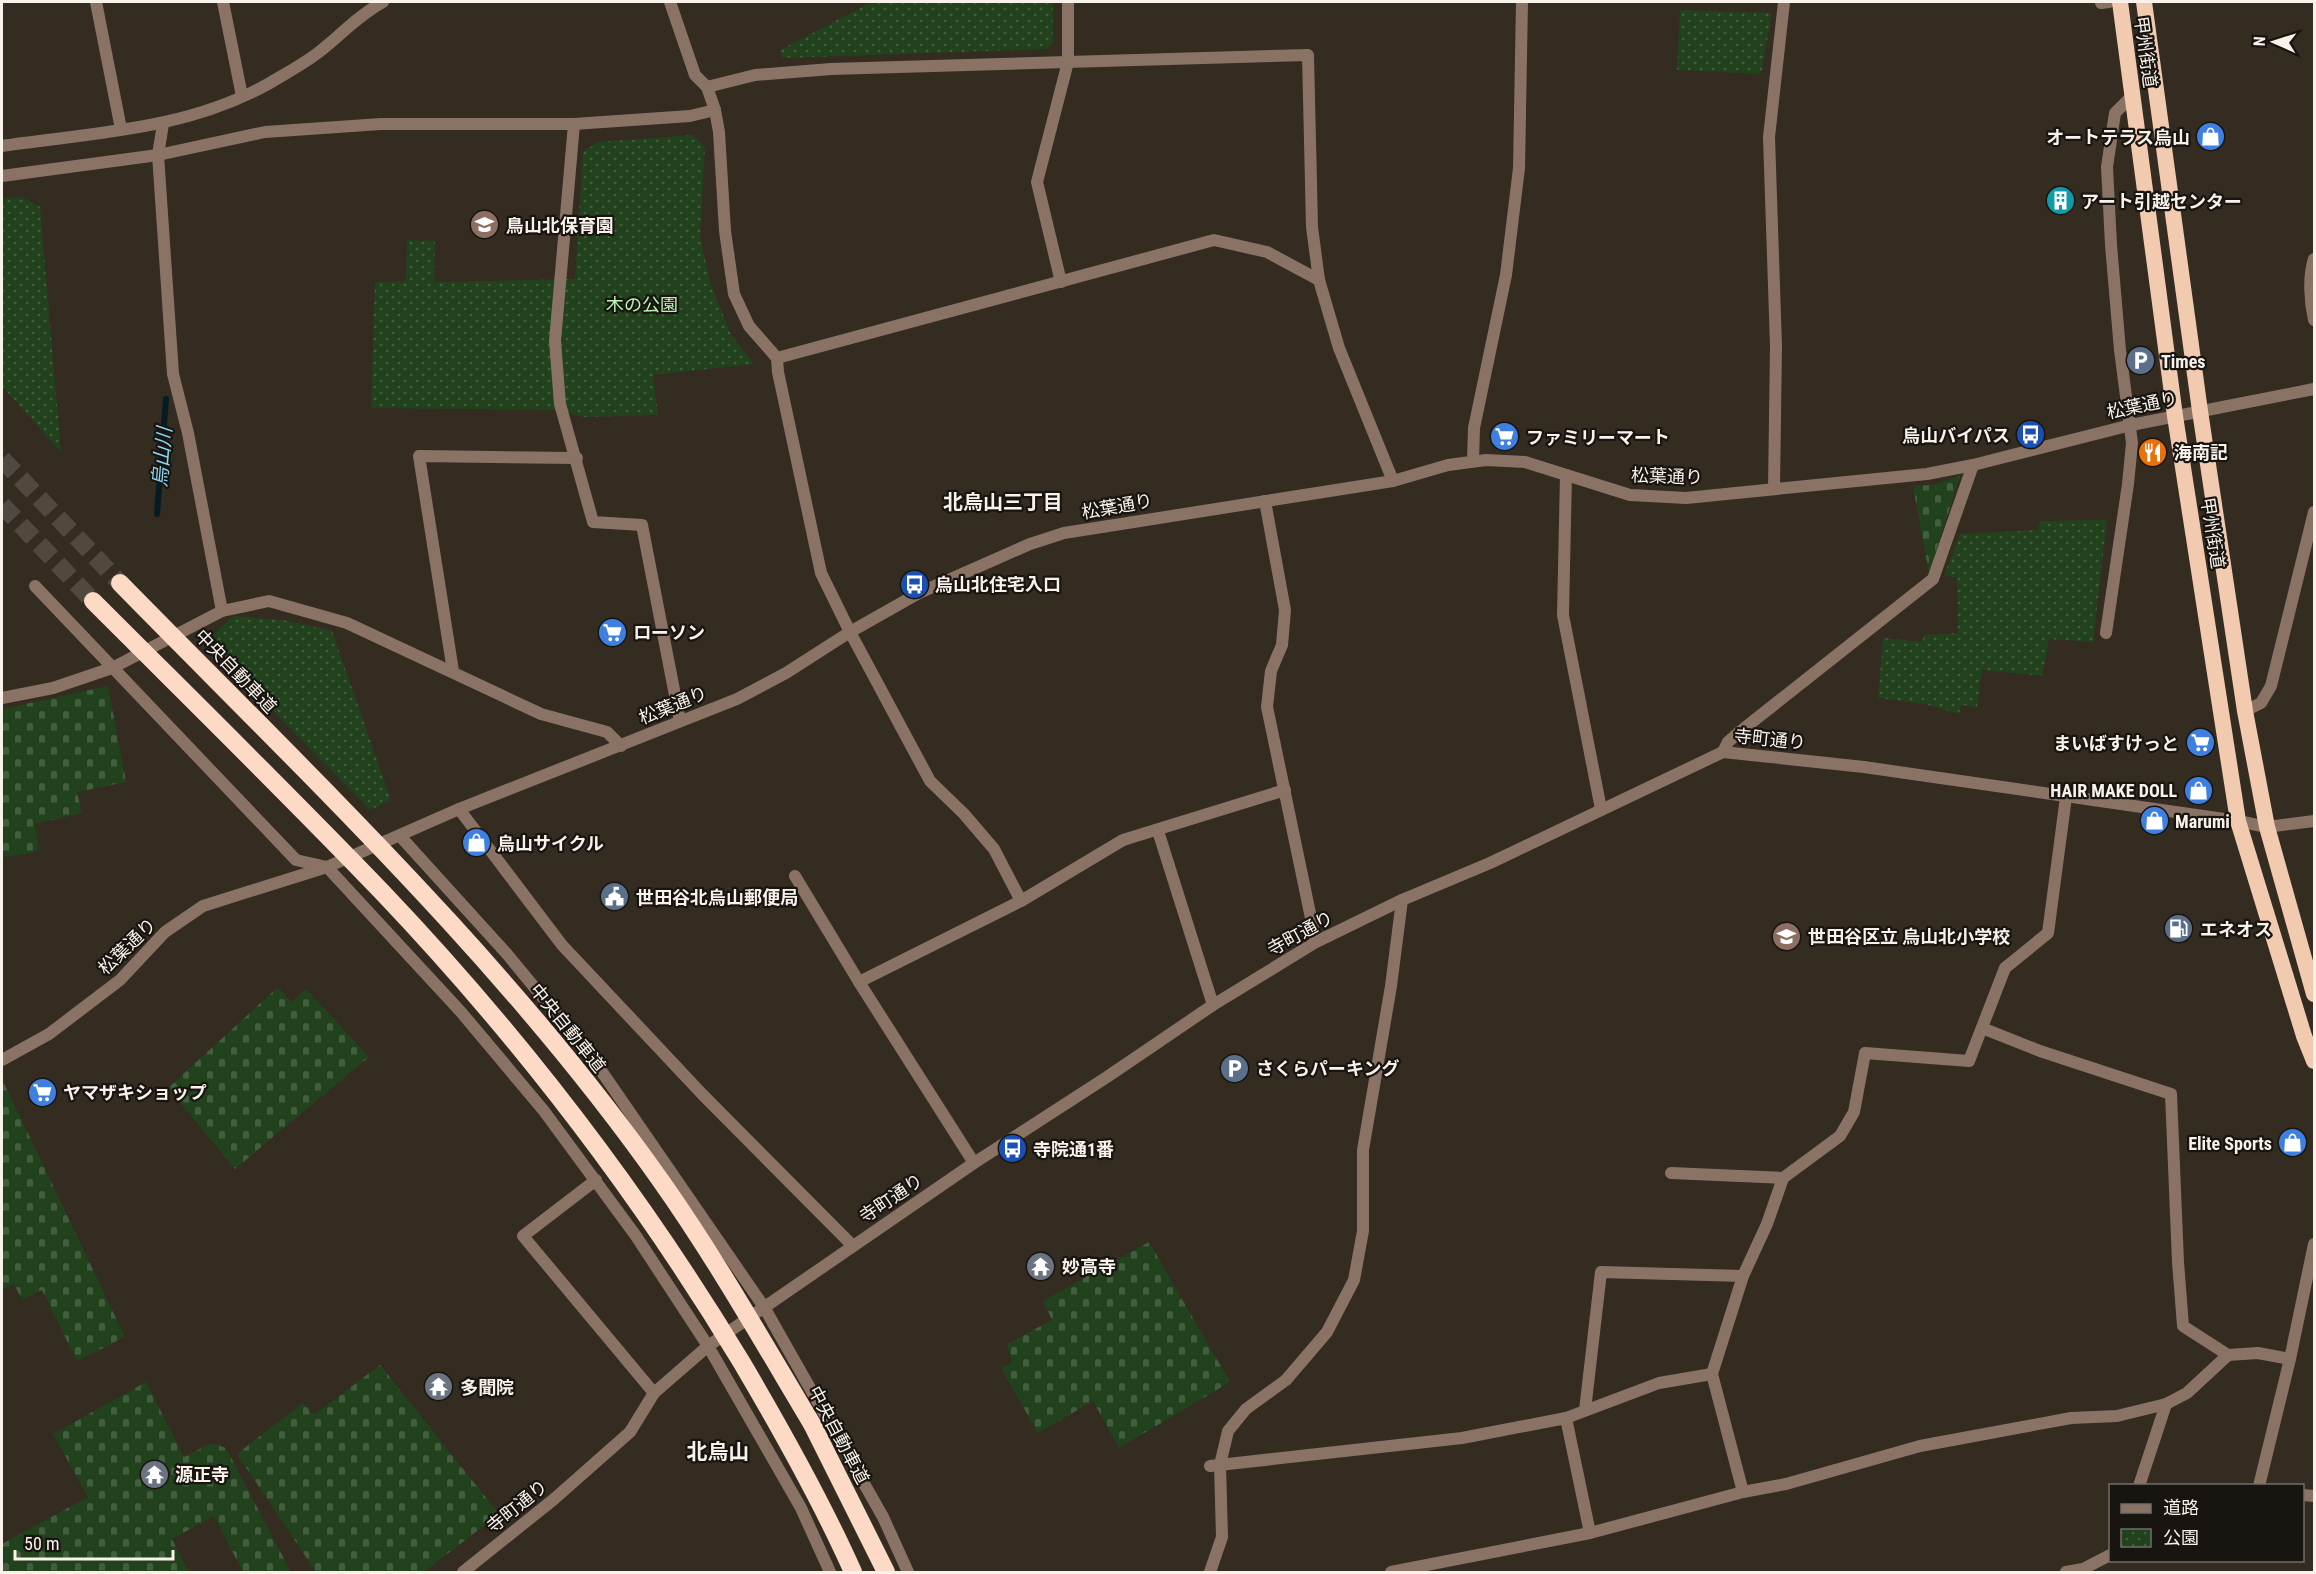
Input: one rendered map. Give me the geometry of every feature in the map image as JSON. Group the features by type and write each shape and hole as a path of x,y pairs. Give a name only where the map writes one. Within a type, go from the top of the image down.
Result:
{"highway":[{"name":"甲州街道","path":"2120,2 2175,416 2238,821 2304,1036 2314,1061"},
{"name":"甲州街道","path":"2144,2 2200,411 2245,711 2267,827 2313,987"},
{"name":"中央自動車道","path":"120,583 404,872 505,985 586,1083 661,1181 734,1293 812,1424 886,1572"},
{"path":"93,601 384,895 481,1003 563,1102 635,1198 708,1307 784,1433 854,1572"}],"street":[{"path":"96,2 121,129"},
{"path":"223,2 242,96"},
{"path":"2,146 163,124 197,115 266,85 314,56 367,6 383,2"},
{"path":"670,2 695,75 707,87 715,110 719,132 725,231 734,294 749,326 777,358 778,372 821,573 930,781 964,813 994,849 1021,901"},
{"path":"1061,282 1037,182 1068,62 1068,2"},
{"path":"1473,461 1474,428 1506,275 1519,168 1522,2"},
{"path":"1774,488 1776,346 1769,137 1784,2"},
{"path":"707,87 755,75 831,69 1308,55 1312,227 1319,280 1339,348 1393,481"},
{"path":"2106,633 2132,443 2120,350 2107,167 2115,113 2133,95"},
{"path":"2,176 158,155 277,132 381,124 574,124 690,116 715,110"},
{"path":"163,124 158,155 173,374 188,433 222,611"},
{"path":"574,124 555,341 560,405 593,522 642,525 680,721"},
{"path":"777,358 1214,240 1267,252 1319,280"},
{"path":"2314,259 2311,307 2314,320"},
{"name":"松葉通り","path":"2,1060 49,1034 120,980 165,932 203,906 327,867 459,809 737,699 786,673 850,632 919,593 1029,544 1075,531 1393,481 1427,470 1473,461 1525,462 1630,495 1686,498 1927,474 1973,465 2131,425 2314,389"},
{"path":"453,671 419,456 576,458"},
{"path":"1724,752 1728,742 1737,734 1933,579 1973,465"},
{"path":"1566,475 1563,615 1601,809"},
{"path":"1265,501 1285,610 1282,645 1270,671 1267,707 1316,942"},
{"path":"2245,711 2260,703 2271,686 2314,512"},
{"path":"35,586 296,860 327,867 461,1012 544,1111 636,1236 708,1346 801,1508 830,1572"},
{"path":"2,698 53,688 112,668 222,611 269,601 347,623 541,714 607,732 621,746"},
{"name":"寺町通り","path":"464,1572 553,1500 630,1432 654,1393 708,1346 974,1163 1213,1005 1316,942 1402,900 1490,863 1724,752 1864,767 2267,827 2314,821"},
{"path":"859,982 1021,901 1123,840 1285,790"},
{"path":"1743,1492 1712,1374 1743,1276 1767,1224 1783,1178 1840,1136 1854,1112 1865,1053 1969,1061 2005,968 2048,933 2066,797"},
{"path":"459,809 561,945 702,1094 853,1246"},
{"path":"1158,831 1213,1005"},
{"path":"400,836 507,954 591,1056 764,1306 883,1517 909,1572"},
{"path":"795,876 974,1163"},
{"path":"1210,1572 1222,1537 1215,1466 1228,1431 1246,1409 1286,1380 1327,1332 1354,1280 1363,1231 1363,1150 1391,986 1402,900"},
{"path":"1982,1028 2040,1051 2171,1094 2178,1262 2184,1326 2229,1355 2258,1353 2290,1359"},
{"path":"1671,1173 1783,1178"},
{"path":"596,1180 523,1236 654,1393"},
{"path":"2259,1484 2290,1359 2314,1244"},
{"path":"1585,1410 1601,1272 1743,1276"},
{"path":"1391,1572 1590,1533 1743,1492 1786,1484 1920,1446 2071,1418 2116,1416 2166,1404 2187,1393 2229,1355"},
{"path":"1215,1466 1462,1438 1566,1418 1659,1383 1712,1374"},
{"path":"2139,1484 2166,1404"},
{"path":"1566,1418 1590,1533"},
{"path":"2066,1572 2084,1570 2109,1556"}],"green space":[{"path":"872,2 1053,2 1053,43 1046,49 782,58 780,50"},
{"path":"1680,10 1772,13 1761,74 1677,70"},
{"name":"木の公園","path":"693,135 705,147 700,236 710,282 731,335 754,364 653,375 658,415 584,417 555,410 371,408 375,282 406,281 407,240 435,241 434,282 575,279 583,152 598,142"},
{"path":"22,197 40,207 61,452 2,386 2,198"},
{"path":"1960,476 1929,573 1913,486 1932,485"},
{"path":"2107,520 2093,642 2049,639 2042,676 1982,670 1977,707 1961,705 1959,714 1925,704 1878,698 1883,638 1922,642 1924,635 1958,633 1957,577 1944,576 1960,534 2038,530 2040,521"},
{"path":"233,616 283,620 332,631 391,800 370,810 206,642"},
{"path":"108,686 126,782 77,792 82,813 35,824 39,848 32,853 4,857 2,844 2,709"},
{"path":"278,987 291,1002 306,989 369,1057 235,1169 168,1088"},
{"path":"4,1083 125,1337 77,1361 42,1290 22,1300 14,1284 2,1290 2,1084"},
{"path":"1149,1242 1230,1382 1119,1448 1093,1401 1038,1433 1001,1368 1012,1363 1007,1344 1052,1320 1043,1301"},
{"path":"380,1365 499,1514 424,1572 316,1572 237,1454 303,1403 314,1415"},
{"name":"源正寺","path":"146,1382 184,1457 211,1443 226,1448 291,1572 243,1572 214,1516 172,1539 189,1572 2,1572 2,1544 88,1497 53,1434"}],"waterway":[{"name":"烏山川","path":"157,514 166,399"}],"tunnel":[{"path":"2,459 120,583"},
{"path":"2,505 93,601"}],"place":[{"name":"オートテラス烏山","path":"2211,137"},
{"name":"アート引越センター","path":"2060,201"},
{"name":"鳥山北保育園","path":"485,225"},
{"name":"Times","path":"2140,361"},
{"name":"烏山バイパス","path":"2031,435"},
{"name":"ファミリーマート","path":"1505,437"},
{"name":"海南記","path":"2153,452"},
{"name":"烏山北住宅入口","path":"914,584"},
{"name":"ローソン","path":"612,632"},
{"name":"まいばすけっと","path":"2200,743"},
{"name":"HAIR MAKE DOLL","path":"2198,790"},
{"name":"Marumi","path":"2154,821"},
{"name":"烏山サイクル","path":"476,843"},
{"name":"世田谷北烏山郵便局","path":"615,897"},
{"name":"エネオス","path":"2179,929"},
{"name":"世田谷区立 烏山北小学校","path":"1787,936"},
{"name":"さくらパーキング","path":"1235,1068"},
{"name":"ヤマザキショップ","path":"42,1092"},
{"name":"Elite Sports","path":"2293,1143"},
{"name":"寺院通1番","path":"1012,1149"},
{"name":"妙高寺","path":"1041,1266"},
{"name":"多聞院","path":"439,1387"},
{"name":"源正寺","path":"154,1474"}],"district":[{"name":"北烏山三丁目","path":"1003,502"},
{"name":"北烏山","path":"718,1452"}]}
